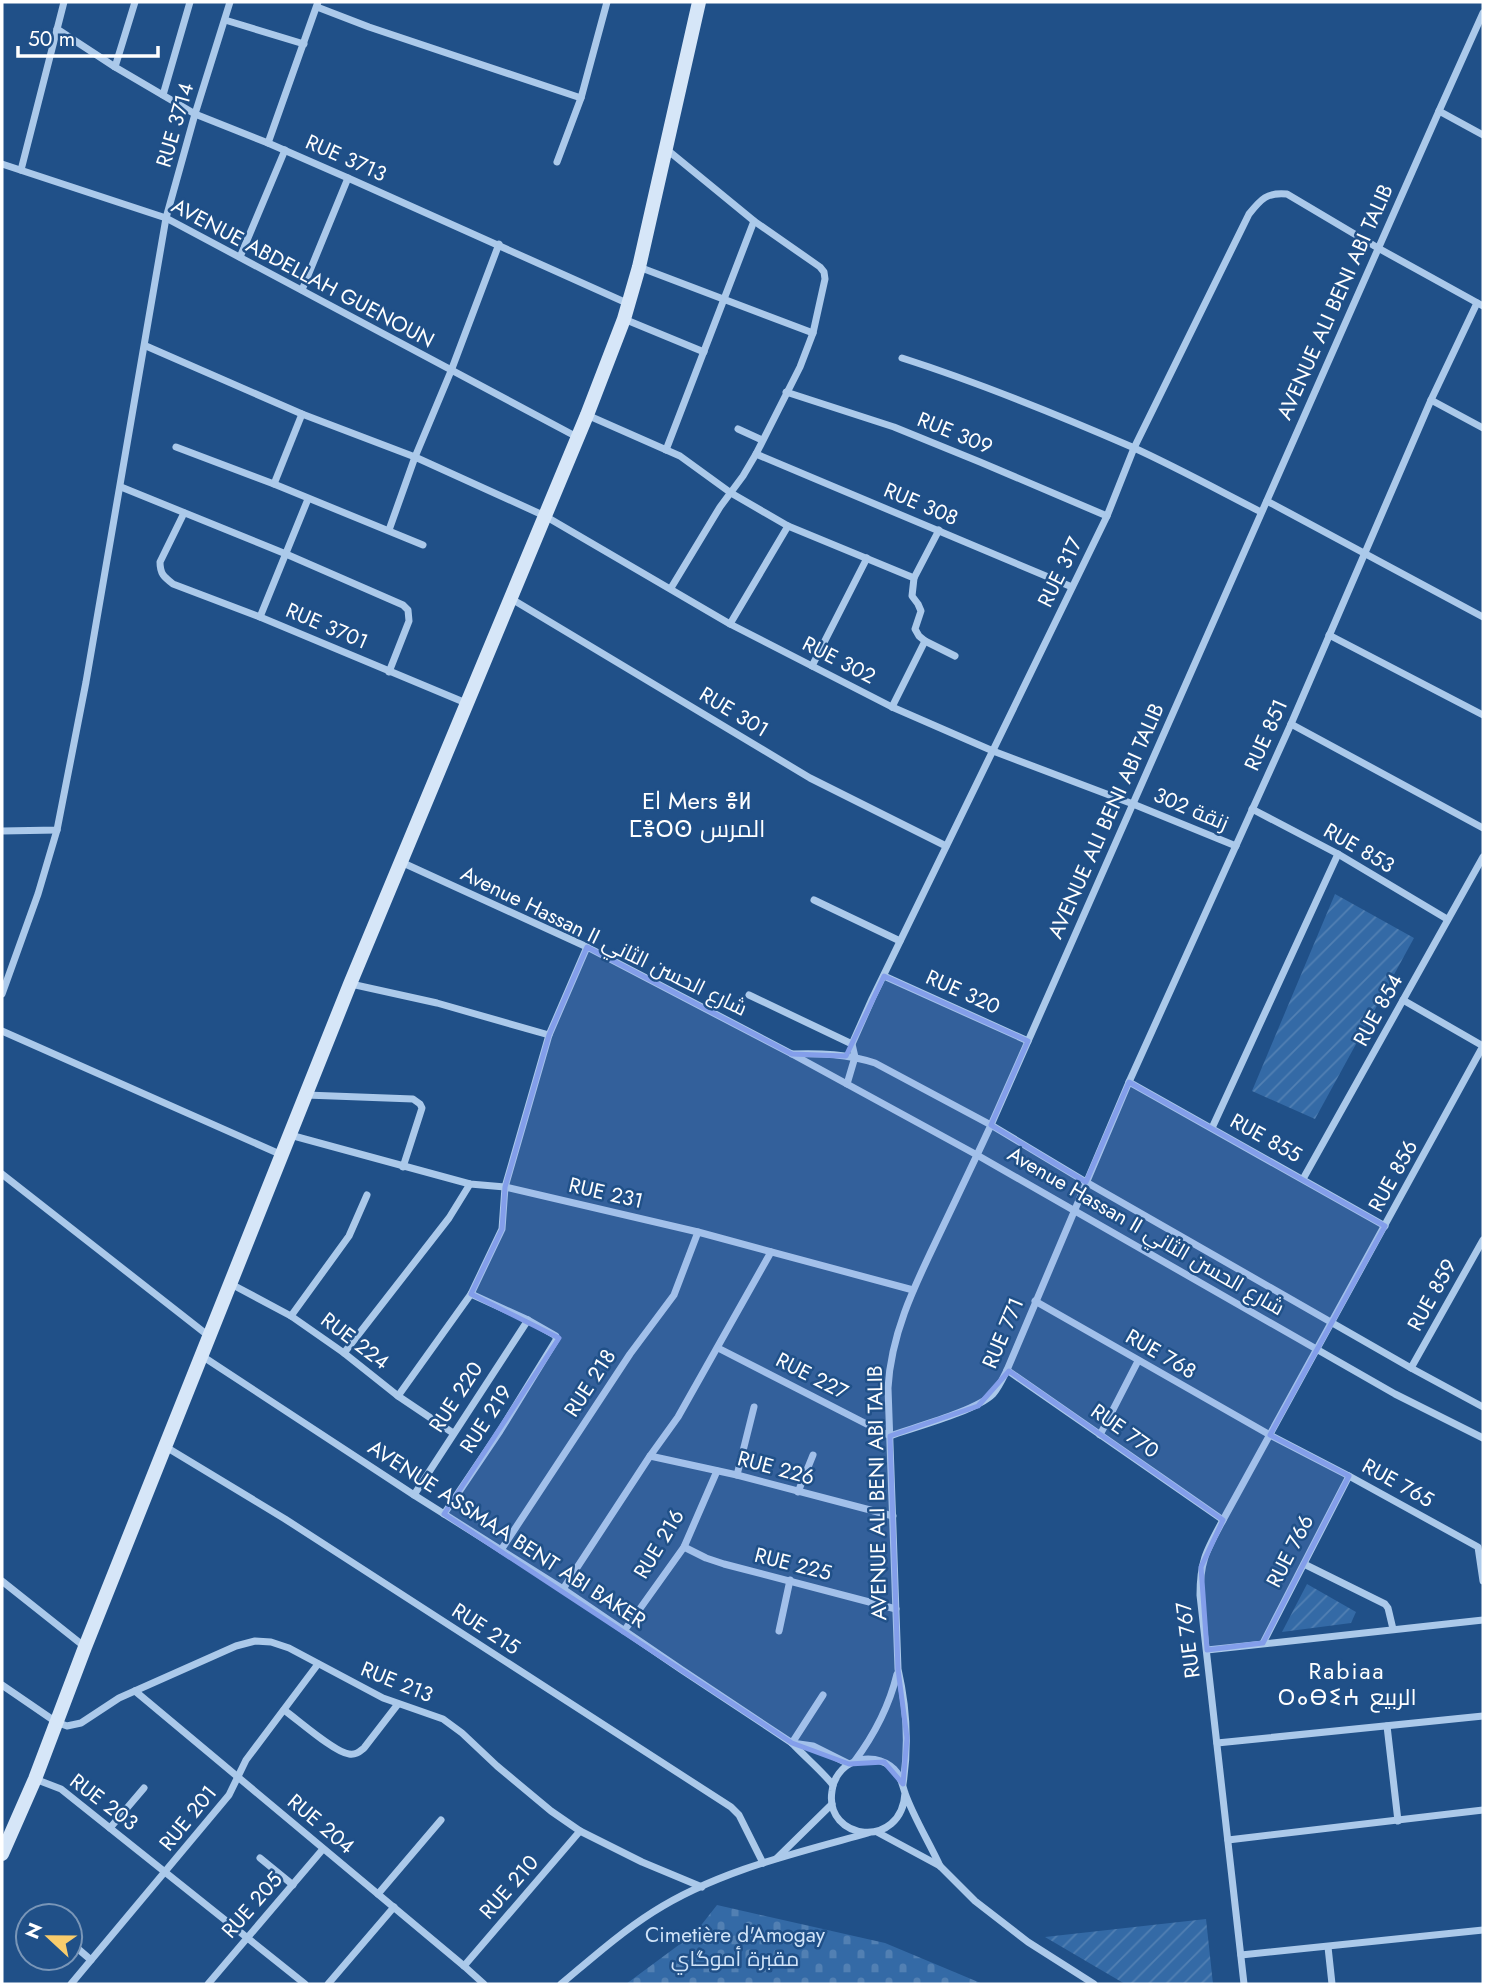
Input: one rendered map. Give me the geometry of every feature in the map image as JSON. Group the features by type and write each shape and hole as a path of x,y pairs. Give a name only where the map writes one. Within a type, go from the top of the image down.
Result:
{"street":[{"path":"21,170 64,2"},
{"path":"116,67 135,2"},
{"path":"163,95 190,2"},
{"name":"RUE 3714","path":"2,994 38,894 57,830 121,487 166,218 230,2"},
{"path":"557,162 581,98 607,2"},
{"path":"2,1854 35,1779 85,1647 350,984 578,437 624,319 639,267 699,2"},
{"path":"268,143 317,4 369,27 581,98"},
{"name":"AVENUE ALI BENI ABI TALIB","path":"903,1784 907,1727 898,1670 889,1368 901,1321 991,1125 1483,13"},
{"path":"225,20 304,44"},
{"name":"RUE 3713","path":"57,29 195,114 285,150 629,304"},
{"path":"1438,111 1483,135"},
{"path":"665,148 754,221 820,267 825,279 813,333 800,367 756,454 719,507 671,588"},
{"path":"240,257 285,150"},
{"name":"AVENUE ABDELLAH GUENOUN","path":"2,164 166,218 578,437"},
{"path":"302,290 348,178"},
{"name":"RUE 317","path":"852,1044 1107,516 1134,448 1249,214 1258,203 1267,195 1287,194 1480,304"},
{"path":"666,450 754,221"},
{"path":"388,530 499,244"},
{"path":"639,267 813,333"},
{"name":"RUE 851","path":"1086,1182 1291,724 1431,400 1480,304"},
{"path":"624,319 704,352"},
{"name":"RUE 302","path":"146,346 302,414 415,457 545,516 730,624 892,707 993,751 1133,804"},
{"path":"902,358 1043,409 1134,448 1261,512"},
{"name":"RUE 309","path":"786,392 894,427 1107,516"},
{"path":"1431,400 1483,428"},
{"path":"274,484 302,414"},
{"path":"587,415 680,456 731,493 788,526 914,578"},
{"path":"738,429 762,439"},
{"path":"176,447 423,545"},
{"name":"RUE 308","path":"756,454 1072,587"},
{"path":"121,487 403,605 408,610 409,621 389,672"},
{"path":"260,617 308,499"},
{"path":"1267,500 1483,617"},
{"name":"RUE 3701","path":"184,513 160,562 160,571 164,577 466,703"},
{"path":"730,624 788,526"},
{"path":"939,530 914,578 912,596 921,611 915,629 925,641 955,656"},
{"path":"812,666 867,558"},
{"name":"RUE 301","path":"510,598 810,778 946,846"},
{"path":"1329,635 1483,715"},
{"path":"892,707 925,641"},
{"path":"1291,724 1483,828"},
{"name":"زنقة 302","path":"1133,804 1236,846"},
{"name":"RUE 853","path":"1252,809 1338,854 1447,919"},
{"path":"2,831 57,830"},
{"path":"1212,1128 1338,854"},
{"name":"RUE 854","path":"1303,1179 1483,857"},
{"name":"Avenue Hassan II شارع الحسن الثاني","path":"401,862 587,947 792,1054 977,1155 1395,1394 1483,1438"},
{"path":"814,901 900,941"},
{"path":"398,1396 471,1294 502,1229 505,1187 549,1035 587,947"},
{"name":"RUE 320","path":"884,976 1028,1041"},
{"path":"350,984 447,1005 549,1035"},
{"path":"749,995 852,1044 855,1057 847,1084"},
{"path":"1404,1000 1483,1046"},
{"path":"2,1031 282,1155"},
{"name":"RUE 856","path":"1332,1323 1483,1046"},
{"name":"Avenue Hassan II شارع الحسن الثاني","path":"792,1054 825,1053 875,1063 991,1125 1086,1182 1483,1407"},
{"name":"RUE 855","path":"1129,1082 1385,1226"},
{"path":"306,1096 417,1101 422,1108 403,1167"},
{"name":"RUE 231","path":"290,1135 470,1184 505,1187 698,1232 913,1290"},
{"path":"2,1174 210,1337"},
{"name":"RUE 771","path":"890,1436 978,1406 992,1395 1007,1370 1086,1182"},
{"path":"344,1353 449,1218 470,1184"},
{"path":"291,1316 349,1236 367,1195"},
{"name":"RUE 218","path":"501,1550 630,1354 674,1295 698,1232"},
{"name":"RUE 859","path":"1411,1368 1483,1240"},
{"path":"563,1589 678,1417 771,1252"},
{"name":"RUE 224","path":"231,1284 291,1316 344,1353 398,1396 453,1433"},
{"path":"471,1294 528,1320"},
{"name":"RUE 768","path":"1035,1301 1270,1436"},
{"name":"RUE 219","path":"444,1514 556,1342 556,1336 528,1320"},
{"name":"RUE 220","path":"415,1495 528,1320"},
{"name":"RUE 767","path":"1244,1984 1200,1595 1201,1567 1223,1520 1332,1323"},
{"name":"RUE 227","path":"718,1348 890,1436"},
{"name":"AVENUE ASSMAA BENT ABI BAKER","path":"202,1356 563,1589 792,1743 833,1785"},
{"path":"1100,1434 1138,1361"},
{"name":"RUE 770","path":"1007,1370 1223,1520"},
{"path":"737,1475 754,1407"},
{"name":"RUE 765","path":"1270,1436 1481,1546 1483,1581"},
{"name":"RUE 215","path":"166,1447 285,1519 731,1807 739,1815 763,1863"},
{"path":"798,1492 813,1455"},
{"name":"RUE 226","path":"650,1456 737,1475 893,1516"},
{"name":"RUE 216","path":"624,1631 684,1547 717,1471"},
{"name":"RUE 766","path":"1263,1643 1349,1476"},
{"name":"RUE 225","path":"684,1547 724,1564 896,1609"},
{"path":"1304,1564 1385,1604 1393,1629"},
{"path":"779,1631 790,1580"},
{"path":"2,1581 85,1647"},
{"path":"1207,1650 1483,1620"},
{"name":"RUE 213","path":"56,1723 67,1726 81,1723 119,1698 236,1646 255,1641 271,1642 289,1648 356,1685 443,1720 463,1733 497,1766 551,1811 580,1831 702,1887"},
{"name":"RUE 201","path":"71,1984 229,1795 246,1760 318,1664"},
{"name":"AVENUE ALI BENI ABI TALIB","path":"852,1763 877,1728 890,1699 898,1670"},
{"path":"2,1685 56,1723"},
{"name":"RUE 204","path":"135,1691 484,1984"},
{"path":"792,1743 823,1695"},
{"path":"284,1710 336,1748 351,1755 364,1748 398,1704"},
{"path":"1217,1743 1483,1716"},
{"path":"1387,1726 1398,1821"},
{"name":"AVENUE ASSMAA BENT ABI BAKER","path":"792,1743 813,1746 852,1763"},
{"path":"868,1833 858,1832 841,1822 832,1804 833,1785 839,1773 852,1763 874,1759 892,1768 903,1784 940,1866"},
{"name":"RUE 203","path":"35,1779 61,1789 305,1984"},
{"path":"110,1828 144,1788"},
{"path":"561,1984 613,1940 645,1918 702,1887 763,1863 885,1829 898,1818 905,1793"},
{"path":"776,1859 832,1804"},
{"path":"1228,1840 1483,1810"},
{"path":"378,1894 441,1820"},
{"name":"RUE 210","path":"464,1966 580,1831"},
{"path":"877,1832 940,1866 975,1901 1028,1942 1094,1984"},
{"name":"RUE 205","path":"208,1984 323,1849"},
{"path":"260,1858 293,1885"},
{"path":"328,1984 394,1907"},
{"path":"1241,1955 1483,1930"},
{"path":"1328,1947 1332,1984"},
{"path":"84,1954 91,1960"}],"highlighted area":[{"path":"587,947 792,1054 846,1056 884,976 1028,1041 991,1125 1086,1182 1129,1082 1385,1226 1270,1435 1349,1476 1263,1643 1207,1650 1201,1567 1223,1520 1009,1371 978,1406 890,1436 898,1669 907,1738 903,1784 884,1762 849,1764 792,1743 444,1514 559,1338 471,1294 502,1229 505,1187 549,1035"}],"green space":[{"path":"1335,894 1414,938 1315,1119 1252,1091"},
{"path":"1307,1584 1356,1612 1351,1623 1282,1632"},
{"name":"Cimetière d'Amogay مقبرة أموگاي","path":"717,1905 885,1943 983,1984 626,1984 695,1933"},
{"path":"1206,1919 1213,1984 1125,1984 1045,1937"}],"district":[{"name":"El Mers ⴻⵍ ⵎⴻⵔⵙ المرس","path":"697,814"},
{"name":"Rabiaa ⵔⴰⴱⵉⵄ الربيع","path":"1347,1684"}]}
